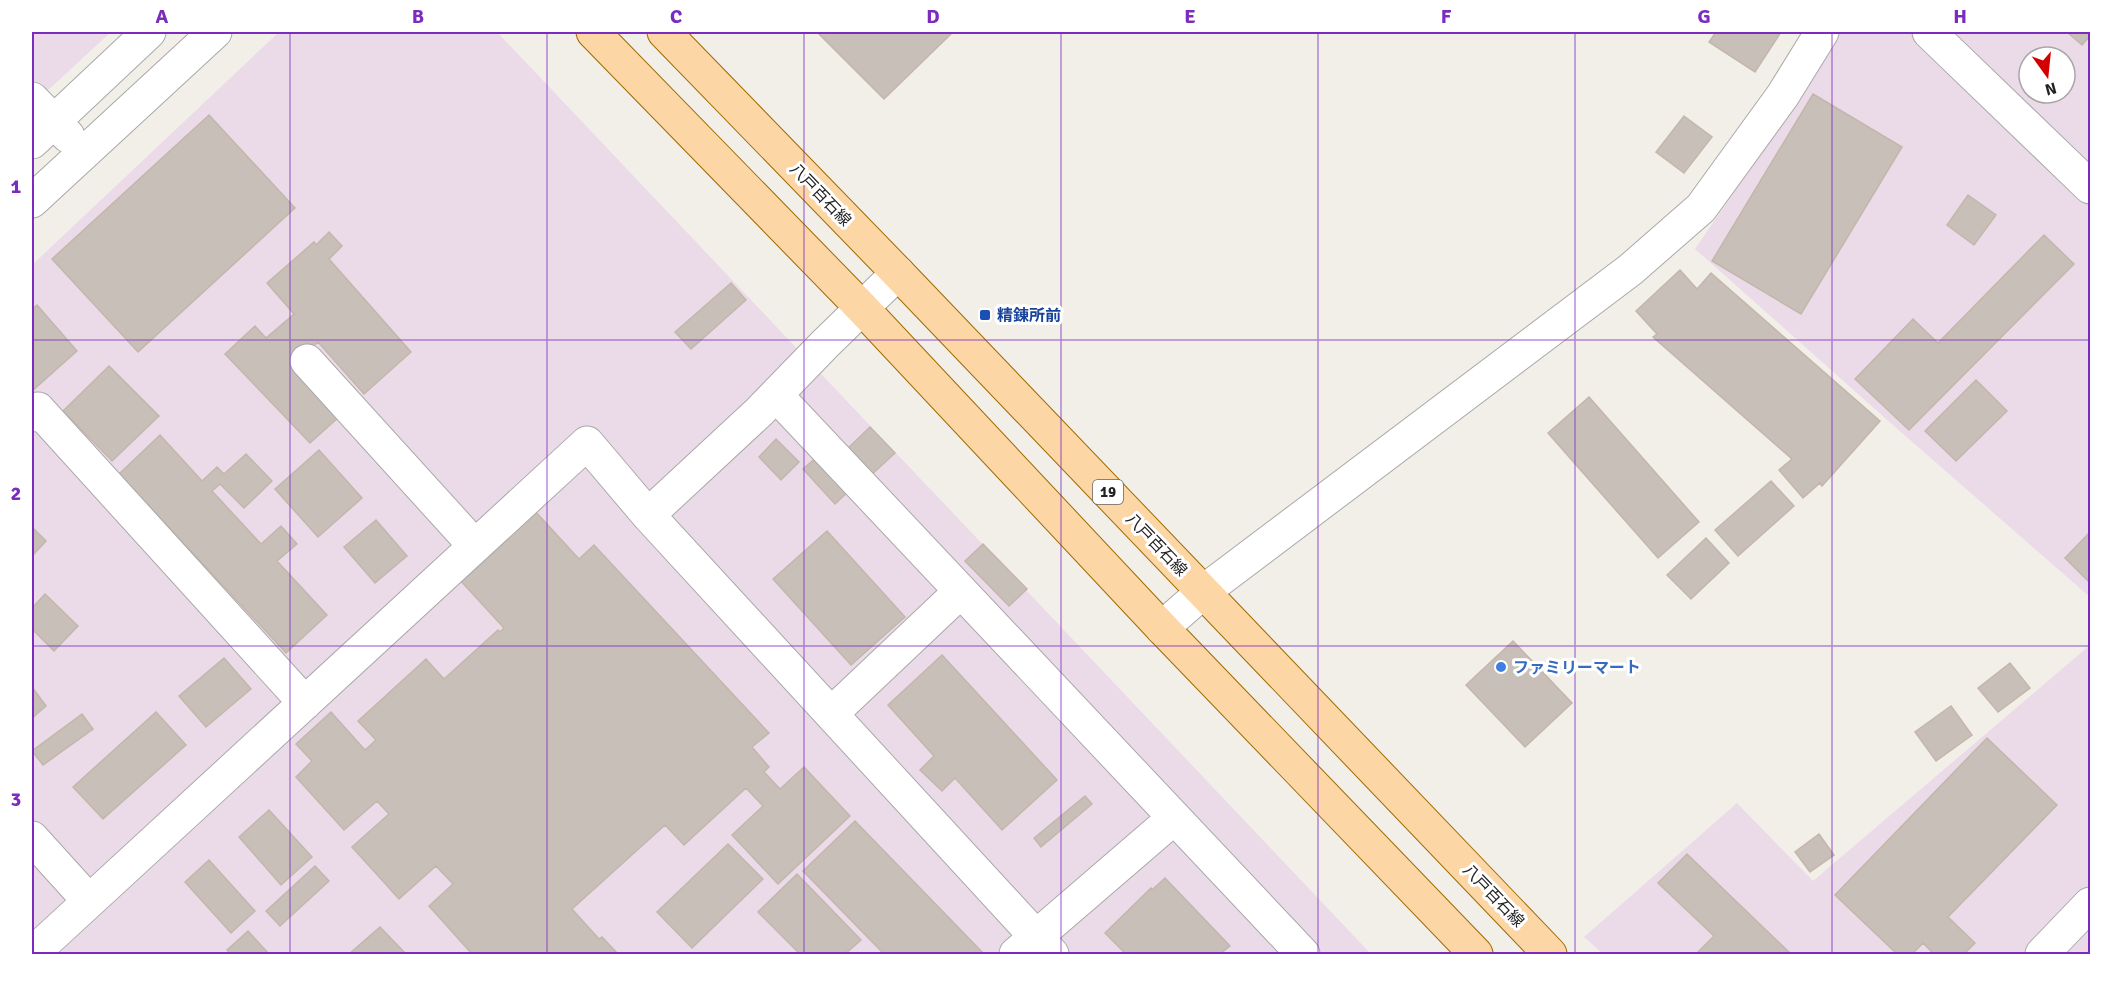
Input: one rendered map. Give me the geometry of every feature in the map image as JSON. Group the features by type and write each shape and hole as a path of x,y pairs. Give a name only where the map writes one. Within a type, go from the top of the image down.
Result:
{"main road":[{"path":"593,32 862,308 1162,628 1476,954"},
{"name":"八戸百石線","path":"664,32 1550,954"}],"street":[{"path":"85,151 39,121 149,32"},
{"path":"32,201 215,32"},
{"path":"1162,628 1203,592 1630,270 1701,208 1783,95 1822,32"},
{"path":"1929,32 2091,187"},
{"path":"648,515 776,395 898,273"},
{"path":"307,361 475,546"},
{"path":"776,395 1303,954"},
{"path":"32,415 38,410 305,703"},
{"path":"32,954 587,443 648,515 831,714 1035,949 1174,818"},
{"path":"831,714 961,591"},
{"path":"32,838 90,901"},
{"path":"2042,954 2091,904"}],"shaded area":[{"path":"32,32 111,32 32,105"},
{"path":"279,32 497,32 1371,954 32,954 32,265"},
{"path":"1839,32 2090,32 2090,597 1894,426 1695,249 1767,144"},
{"path":"2090,645 2090,954 1603,954 1584,937 1737,803 1813,881"}],"building":[{"path":"817,32 953,32 884,99"},
{"path":"1716,32 1781,32 1755,72 1709,42"},
{"path":"2067,32 2090,32 2090,36 2082,45"},
{"path":"1813,94 1902,147 1801,314 1712,261"},
{"path":"209,115 295,208 138,352 52,259"},
{"path":"1684,116 1712,137 1684,173 1656,152"},
{"path":"1968,195 1996,215 1974,245 1947,225"},
{"path":"329,232 342,246 329,259 411,352 364,394 318,342 292,365 340,416 310,443 225,354 255,326 266,338 294,314 267,283 314,242 316,245"},
{"path":"2044,235 2074,264 1909,430 1855,379 1913,319 1938,343"},
{"path":"1680,270 1697,289 1711,273 1880,421 1822,486 1820,483 1803,498 1779,470 1792,459 1653,337 1657,334 1636,311"},
{"path":"731,283 746,300 691,349 675,332"},
{"path":"37,305 77,351 32,391 32,309"},
{"path":"109,366 159,416 112,461 63,411"},
{"path":"1976,380 2007,411 1956,461 1925,431"},
{"path":"1589,397 1699,522 1658,558 1548,433"},
{"path":"870,427 895,453 868,478 844,452"},
{"path":"160,435 202,481 217,467 224,474 246,454 272,481 244,508 220,484 212,491 261,544 281,526 297,544 277,561 327,615 286,653 119,474"},
{"path":"776,439 799,462 781,480 759,457"},
{"path":"319,450 362,498 318,537 275,489"},
{"path":"818,456 850,490 835,504 803,469"},
{"path":"1771,481 1794,506 1738,556 1715,530"},
{"path":"534,510 579,559 594,545 769,733 752,747 769,767 764,772 780,789 804,767 850,816 778,884 732,835 763,806 746,788 684,845 665,825 572,909 599,939 602,937 618,954 472,954 429,906 453,884 436,866 399,899 352,847 389,814 377,801 344,830 296,777 312,761 296,744 331,712 365,750 376,740 358,721 426,659 444,679 498,630 500,632 504,628 459,579"},
{"path":"376,520 407,556 375,583 344,547"},
{"path":"32,527 46,541 32,556"},
{"path":"827,531 905,617 851,665 773,579"},
{"path":"2090,532 2090,583 2065,558"},
{"path":"1706,538 1729,563 1691,599 1667,575"},
{"path":"983,544 1027,589 1009,606 965,561"},
{"path":"45,594 78,626 54,651 32,629 32,608"},
{"path":"1513,641 1572,703 1525,747 1466,685"},
{"path":"942,655 1057,780 1002,830 955,778 942,791 920,770 934,756 888,705"},
{"path":"224,658 251,689 206,727 179,696"},
{"path":"2010,663 2030,688 1998,712 1978,688"},
{"path":"32,687 46,706 32,718"},
{"path":"1951,706 1972,735 1936,761 1915,732"},
{"path":"156,712 186,745 103,819 73,787"},
{"path":"82,714 93,729 43,765 32,751"},
{"path":"1987,738 2057,805 1948,917 1975,943 1964,954 1934,954 1923,943 1912,954 1897,954 1835,895"},
{"path":"1085,796 1092,804 1041,847 1034,838"},
{"path":"269,810 312,857 281,885 239,837"},
{"path":"855,821 984,954 884,954 803,871"},
{"path":"1819,834 1834,855 1810,872 1795,852"},
{"path":"728,844 763,879 692,948 657,912"},
{"path":"1687,854 1791,954 1696,954 1714,936 1658,883"},
{"path":"209,860 255,911 231,933 185,882"},
{"path":"315,866 329,881 280,926 266,911"},
{"path":"797,874 861,940 845,954 800,954 758,912"},
{"path":"1165,878 1230,946 1220,954 1126,954 1105,933 1151,888 1152,890"},
{"path":"380,927 406,954 349,954"},
{"path":"248,931 269,954 231,954 227,950"}],"place":[{"name":"精錬所前","path":"985,315"},
{"name":"ファミリーマート","path":"1501,667"}]}
